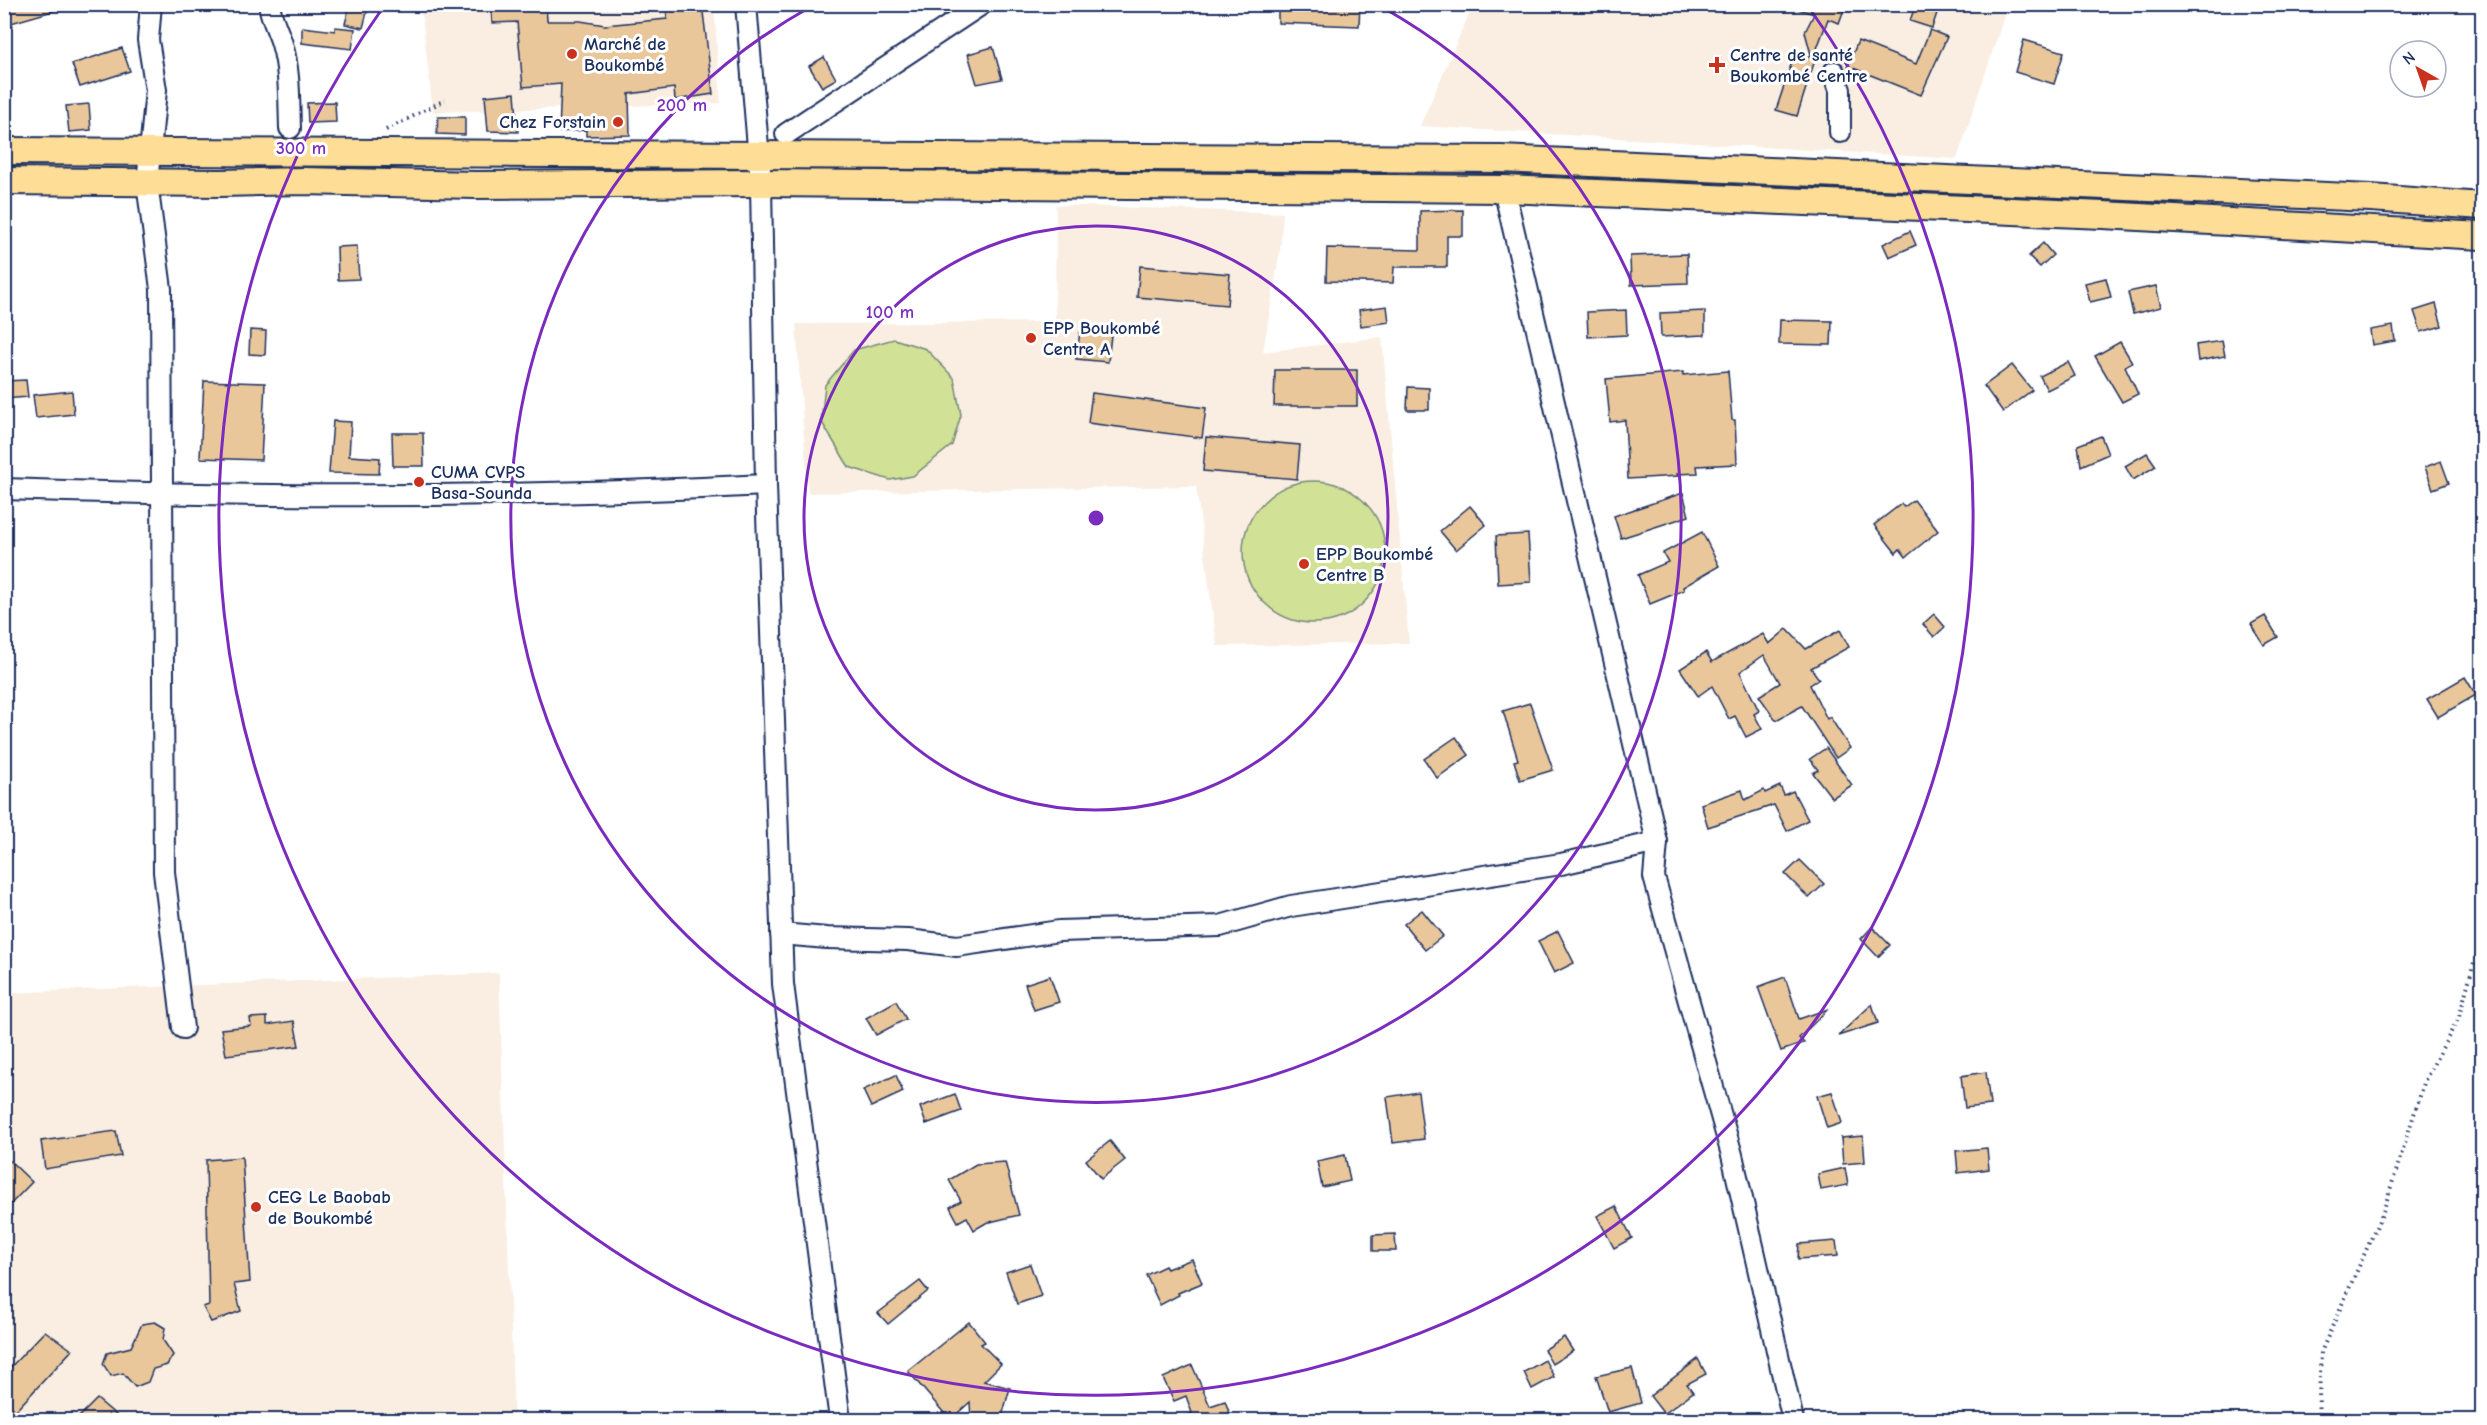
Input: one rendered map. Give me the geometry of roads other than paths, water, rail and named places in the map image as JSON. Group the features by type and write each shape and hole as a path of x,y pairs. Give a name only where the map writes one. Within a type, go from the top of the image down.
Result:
{"main road":[{"path":"4,151 1500,159 2360,198 2482,206"},
{"path":"4,181 475,185 761,183 1503,189 2362,228 2482,236"}],"street":[{"path":"151,4 148,40 156,90 147,183 161,289 164,872 183,1028"},
{"path":"269,4 271,17 282,44 288,77 290,128"},
{"path":"746,4 761,183 766,485 783,984 840,1420"},
{"path":"786,135 982,4"},
{"path":"1834,72 1840,90 1840,132"},
{"path":"1503,189 1657,842 1654,878 1732,1155 1793,1420"},
{"path":"4,489 162,495 615,493 766,485"},
{"path":"781,934 826,938 908,940 957,946 1059,931 1220,926 1291,906 1561,864 1657,842"}],"place":[{"name":"Marché de Boukombé","path":"572,54"},
{"name":"Centre de santé Boukombé Centre","path":"1717,65"},
{"name":"Chez Forstain","path":"618,122"},
{"name":"EPP Boukombé Centre A","path":"1031,338"},
{"name":"CUMA CVPS Basa-Sounda","path":"419,482"},
{"name":"EPP Boukombé Centre B","path":"1304,564"},
{"name":"CEG Le Baobab de Boukombé","path":"256,1207"}]}
